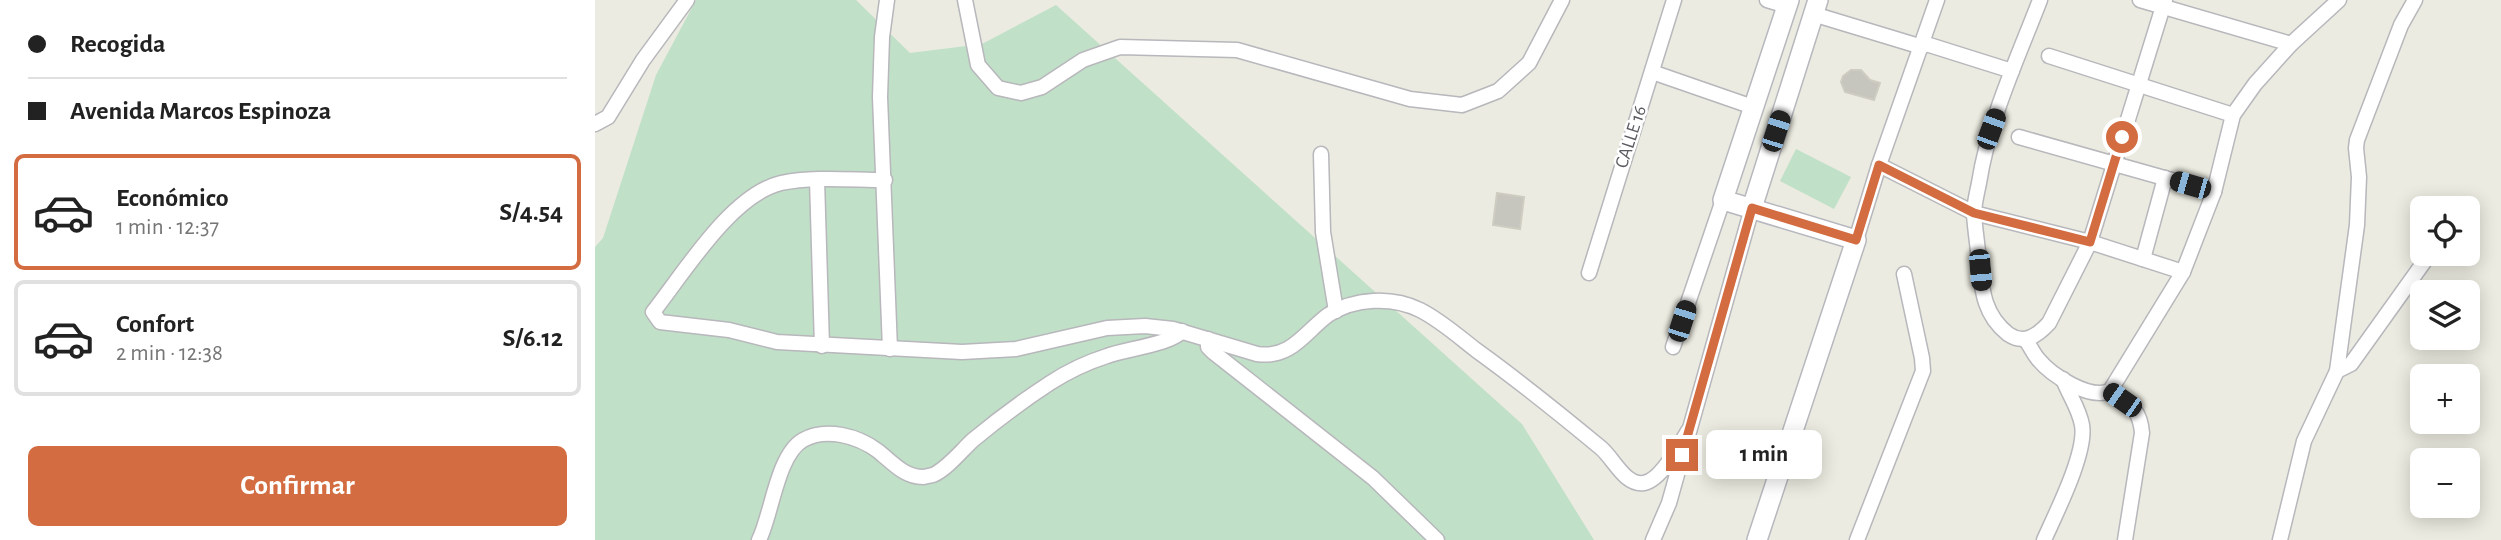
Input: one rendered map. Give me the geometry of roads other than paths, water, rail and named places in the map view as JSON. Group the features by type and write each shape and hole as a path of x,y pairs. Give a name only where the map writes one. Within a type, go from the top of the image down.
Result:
{"street":[{"path":"595,124 608,117 643,60 687,0"},
{"path":"887,0 881,67 890,349"},
{"path":"965,0 978,65 998,88 1021,93 1042,87 1083,60 1120,47 1237,50 1410,99 1462,105 1498,91 1528,62 1562,0"},
{"name":"CALLE 16","path":"1589,273 1674,0"},
{"path":"1673,347 1788,3 1767,0"},
{"path":"1757,540 1879,165 1937,0"},
{"path":"2040,0 1991,129 1974,213 1982,290 1987,309 2002,329 2015,339 2026,340 2041,332 2049,323 2090,242 2164,3"},
{"path":"2140,0 2164,3 2291,44"},
{"path":"2026,340 2038,360 2063,379 2089,393 2102,394 2110,391 2183,272 2214,192 2233,115 2255,84 2291,44 2339,0"},
{"path":"2280,540 2304,441 2337,371 2357,225 2359,177 2355,148 2401,25 2415,0"},
{"path":"1653,540 1669,503 1752,208 1816,7 1923,45 2012,71"},
{"path":"2049,56 2233,115"},
{"path":"1652,72 1753,107"},
{"path":"2019,137 2214,192"},
{"path":"1321,154 1323,232 1336,311"},
{"path":"1879,165 1974,213 2090,242 2183,272"},
{"path":"2143,259 2165,178"},
{"path":"817,180 822,346"},
{"path":"885,180 781,183 742,204 729,216 653,312 660,322 729,330 777,342 822,346 982,352 1016,349 1108,328 1145,326 1182,331 1257,354 1279,353 1293,347 1336,311 1357,303 1388,301 1408,305 1430,316 1541,397 1611,457 1627,478 1637,483 1655,477 1688,432"},
{"path":"1723,200 1856,240"},
{"path":"2337,371 2351,364 2421,266"},
{"path":"1857,540 1923,371 1904,274"},
{"path":"759,540 782,471 792,451 806,438 829,433 848,437 875,449 900,470 911,475 933,475 975,438 1051,383 1106,356 1167,341 1182,331"},
{"path":"1208,339 1208,347 1213,352 1373,478 1437,540"},
{"path":"2044,540 2083,446 2081,418 2063,379"},
{"path":"2110,391 2134,408 2141,419 2142,433 2125,540"}]}
